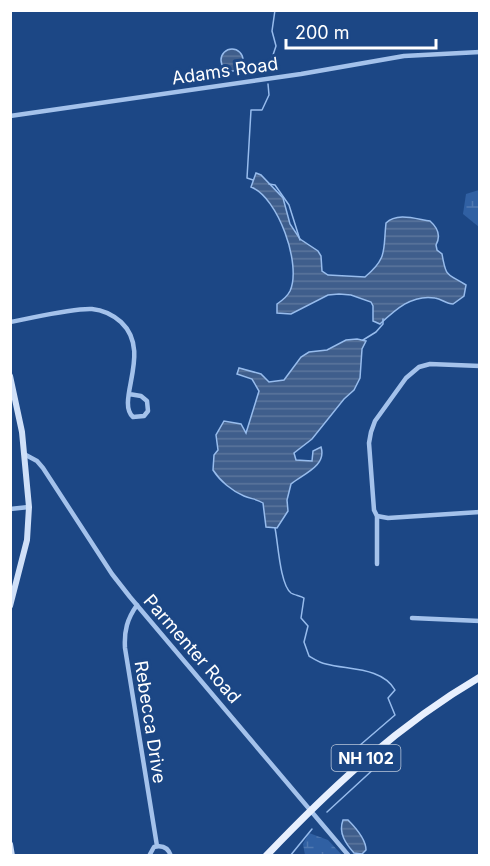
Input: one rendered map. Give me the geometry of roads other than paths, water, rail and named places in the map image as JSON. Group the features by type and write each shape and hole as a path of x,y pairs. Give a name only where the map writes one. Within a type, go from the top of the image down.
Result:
{"main road":[{"name":"NH 102","path":"266,855 379,747 416,719 480,677"}],"street":[{"name":"Adams Road","path":"10,116 301,74 404,56 480,52"},
{"path":"10,322 86,309 101,311 115,317 130,333 135,347 135,362 129,394 128,412 133,417 144,416 149,409 147,401 141,396 129,394"},
{"path":"376,564 377,516 374,512 369,443 370,432 375,421 406,378 419,367 430,364 480,366"},
{"path":"10,376 24,454 29,507 27,540 10,606"},
{"name":"Parmenter Road","path":"24,454 40,464 112,574 137,605 348,855"},
{"path":"10,509 29,507"},
{"path":"377,516 388,518 480,512"},
{"name":"Rebecca Drive","path":"137,605 124,631 125,648 157,846"},
{"path":"412,618 480,621"},
{"path":"10,844 12,855"},
{"path":"148,855 157,846 165,847 171,855"}],"waterway":[{"path":"267,73 276,46 272,31 275,10"},
{"path":"253,180 247,178 251,110 262,110 269,95 268,84"},
{"path":"269,184 275,185 289,205 300,240"},
{"path":"363,340 376,332 383,324 383,319"},
{"path":"275,528 284,581 291,593 304,598 301,618 308,626 304,642 309,656 324,663 373,673 382,677 395,690 388,698 395,715 359,746"},
{"path":"327,812 377,766 375,763"},
{"path":"290,856 312,829"}]}
